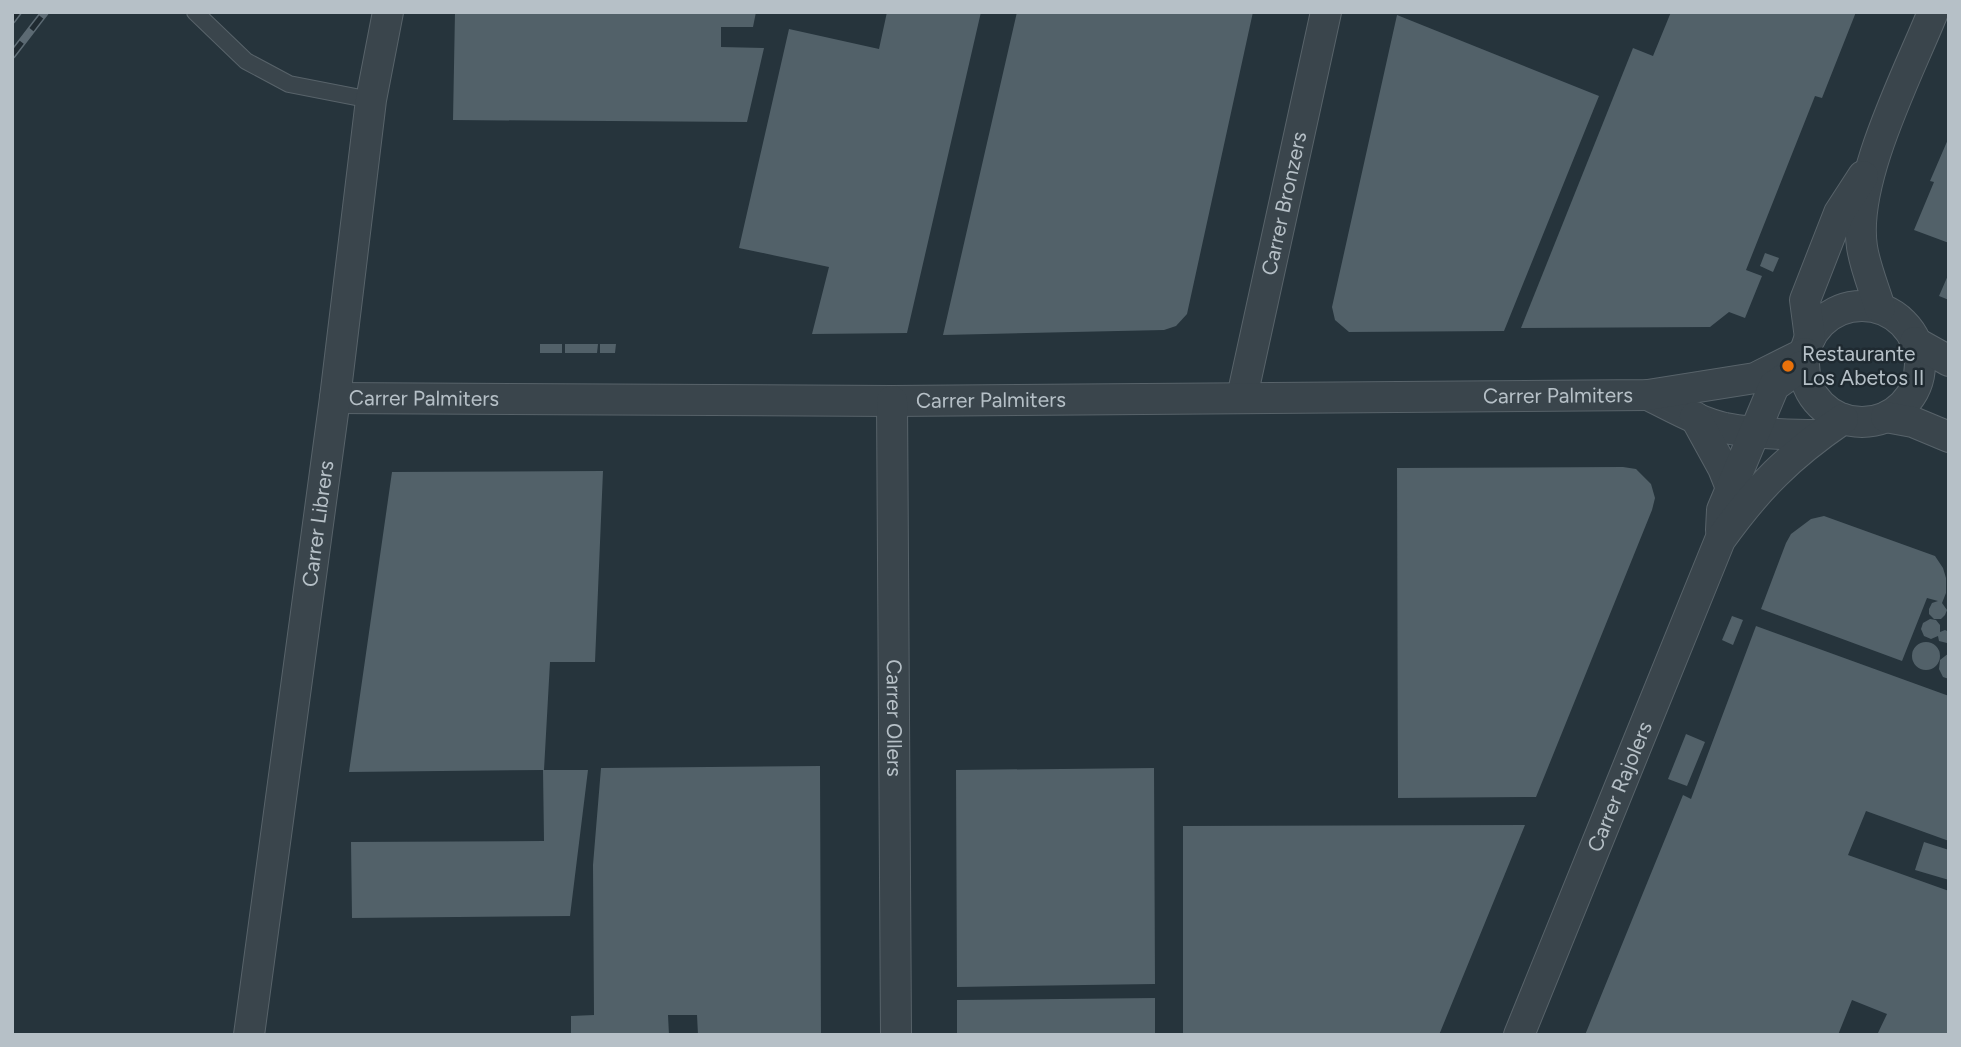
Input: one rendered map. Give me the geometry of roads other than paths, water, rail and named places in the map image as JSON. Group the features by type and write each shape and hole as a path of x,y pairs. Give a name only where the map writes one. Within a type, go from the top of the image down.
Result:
{"street":[{"name":"Carrer Librers","path":"249,1035 335,398 371,100 388,12"},
{"name":"Carrer Bronzers","path":"1242,397 1326,12"},
{"path":"1806,352 1820,324 1832,314 1847,307 1880,308 1908,327 1919,356 1916,385 1909,398 1886,417 1831,427 1828,411 1815,398 1807,383 1806,352 1805,300 1839,213 1872,161 1933,12"},
{"path":"1872,161 1861,215 1862,247 1880,308"},
{"path":"1915,342 1949,361"},
{"name":"Carrer Palmiters","path":"335,398 892,401 1648,395 1755,377 1806,352"},
{"name":"Carrer Rajolers","path":"1720,540 1722,510 1774,386 1806,352"},
{"name":"Carrer Palmiters","path":"1648,395 1724,427 1755,432 1831,427"},
{"name":"Carrer Ollers","path":"892,401 896,1035"},
{"path":"1695,417 1731,488"},
{"path":"1886,417 1913,422 1949,437"},
{"name":"Carrer Rajolers","path":"1518,1035 1720,540 1749,500 1787,460 1831,427"}],"lane":[{"path":"195,12 246,61 289,84 371,100"}],"railway":[{"path":"12,20 18,12"},
{"path":"12,55 45,12"}],"place":[{"name":"Restaurante Los Abetos II","path":"1788,366"}]}
